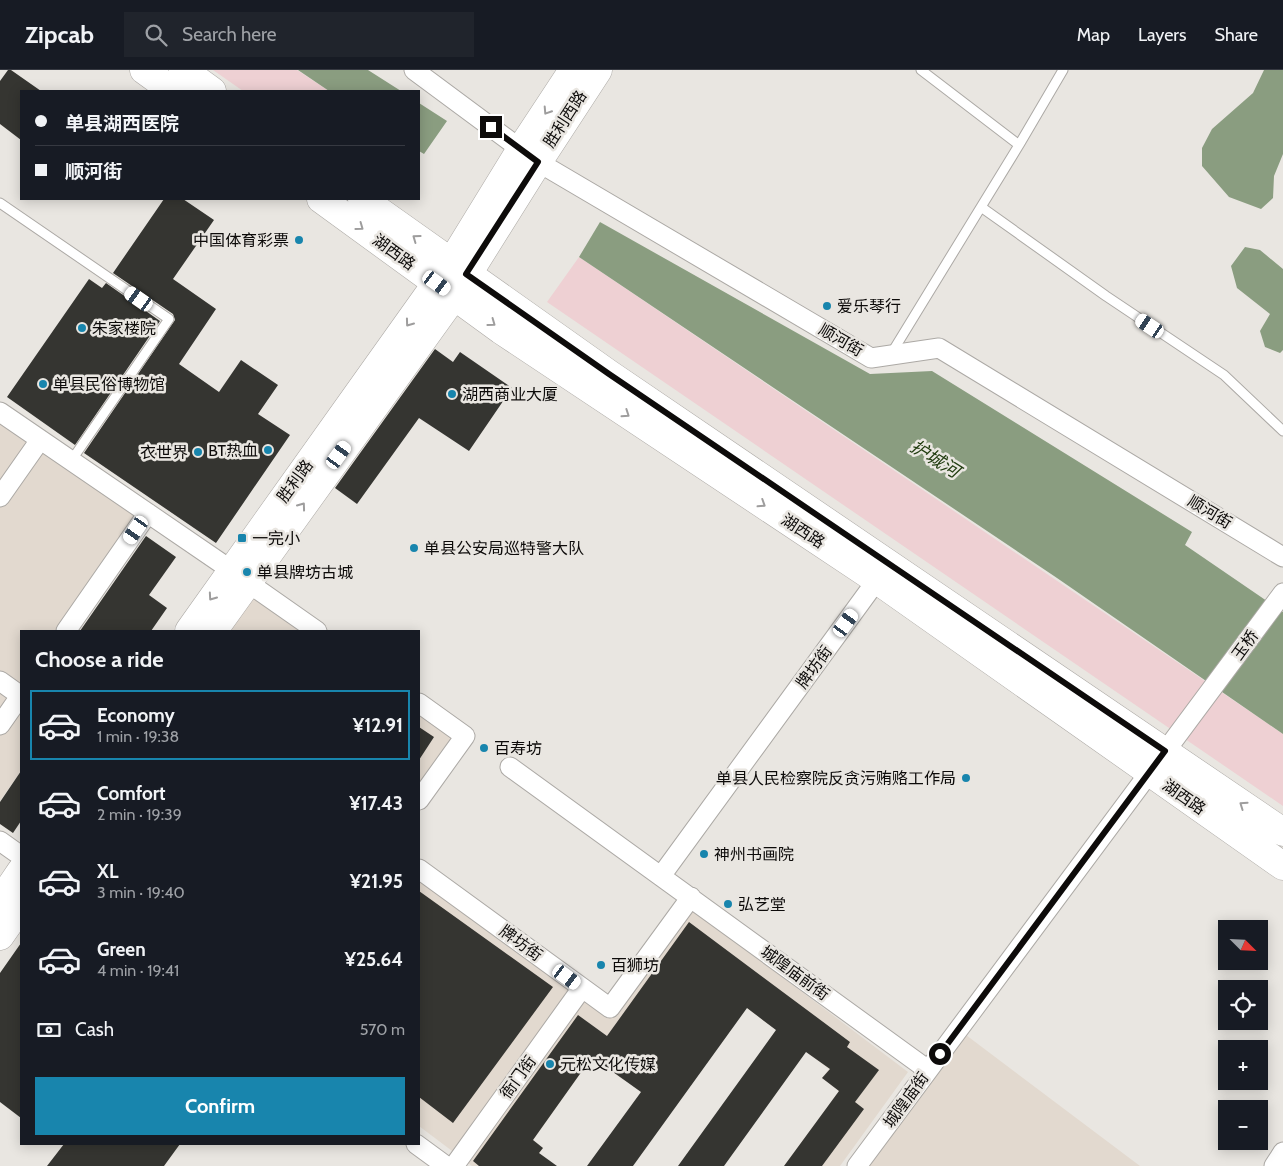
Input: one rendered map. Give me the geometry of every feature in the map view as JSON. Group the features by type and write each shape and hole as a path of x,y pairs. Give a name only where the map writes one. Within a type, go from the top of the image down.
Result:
{"main road":[{"path":"144,70 172,90"},
{"path":"183,70 211,90"},
{"name":"胜利西路","path":"452,279 530,156 573,70"},
{"name":"胜利西路","path":"530,156 598,70"},
{"name":"湖西路","path":"323,200 609,374 1283,832"},
{"name":"湖西路","path":"363,200 452,279 501,330 877,580 1283,866"},
{"name":"胜利路","path":"190,630 239,576 452,279"},
{"name":"胜利路","path":"213,630 239,576"},
{"path":"0,902 20,873"},
{"path":"0,936 20,907"}],"street":[{"name":"顺河街","path":"414,70 530,156 872,358 939,348 1283,557"},
{"path":"0,412 316,630"},
{"path":"0,497 40,440"},
{"path":"67,630 148,513"},
{"name":"牌坊街","path":"662,876 877,580"},
{"name":"玉桥","path":"1206,697 1283,593"},
{"path":"0,681 20,695"},
{"path":"0,726 20,697"},
{"name":"城隍庙街","path":"857,1166 1206,697"},
{"path":"420,704 465,736 420,799"},
{"name":"城隍庙前街","path":"510,767 928,1070"},
{"path":"0,841 20,855"},
{"name":"牌坊街","path":"420,869 610,1008 691,897"},
{"name":"衙门街","path":"454,1166 582,988"},
{"path":"417,1145 446,1166"},
{"path":"1274,1166 1283,1152"}],"lane":[{"path":"921,70 1019,144"},
{"path":"890,356 1063,70"},
{"path":"0,203 169,319 71,461"},
{"path":"980,207 1106,296 1224,375 1283,431"}],"shaded area":[{"path":"213,70 297,70 327,90 242,90"},
{"path":"579,257 1283,734 1283,806 547,302"},
{"path":"0,412 148,513 67,630 20,630 20,772 0,801"},
{"path":"253,594 305,630 228,630"},
{"path":"420,712 455,736 420,785"},
{"path":"420,877 611,1017 691,908 908,1072 840,1166 784,1166 839,1091 822,1078 829,1069 709,980 695,983 625,1081 592,1057 533,1140 543,1148 530,1166 472,1166 420,1127"},
{"path":"966,1035 1140,1166 869,1166"}],"water":[{"path":"298,70 368,70 399,90 328,90"},
{"path":"1264,70 1283,70 1283,154 1274,176 1273,198 1261,209 1229,197 1202,166 1202,148 1212,129 1253,93"},
{"path":"420,104 447,121 424,154 420,152"},
{"name":"护城河","path":"600,222 870,374 932,371 1192,532 1185,545 1283,612 1283,734 1057,578 579,257"},
{"path":"1245,247 1260,250 1283,269 1283,350 1280,353 1265,347 1260,331 1270,314 1237,288 1231,266"}],"building":[{"path":"8,70 11,70 40,90 20,90 20,139 0,124 0,81"},
{"name":"衣世界","path":"163,200 184,200 214,220 173,279 216,309 179,364 219,392 241,360 278,385 258,414 290,435 216,543 84,453 175,320 173,314 113,273"},
{"path":"89,279 102,288 106,283 160,321 75,445 7,397"},
{"name":"湖西商业大厦","path":"435,349 453,362 460,352 512,388 469,451 419,418 357,504 335,488"},
{"path":"146,536 176,557 149,595 167,608 152,630 81,630"},
{"path":"420,728 434,737 420,758"},
{"path":"20,772 20,822 13,833 0,824 0,802"},
{"path":"420,892 553,987 453,1123 420,1098"},
{"path":"689,922 850,1042 847,1047 879,1070 855,1102 864,1109 822,1166 784,1166 839,1091 822,1078 830,1069 806,1052 724,1166 678,1166 776,1030 747,1008 633,1166 587,1166 641,1092 592,1057 533,1140 543,1148 539,1153 557,1166 479,1166 473,1161 578,1015 607,1036"},
{"path":"20,944 20,1117 0,1102 0,973"},
{"path":"63,1145 179,1145 164,1166 47,1166"}],"place":[{"name":"中国体育彩票","path":"299,240"},
{"name":"爱乐琴行","path":"827,306"},
{"name":"朱家楼院","path":"82,328"},
{"name":"单县民俗博物馆","path":"43,384"},
{"name":"湖西商业大厦","path":"452,394"},
{"name":"BT热血","path":"268,450"},
{"name":"衣世界","path":"198,452"},
{"name":"一完小","path":"242,538"},
{"name":"单县公安局巡特警大队","path":"414,548"},
{"name":"单县牌坊古城","path":"247,572"},
{"name":"百寿坊","path":"484,748"},
{"name":"单县人民检察院反贪污贿赂工作局","path":"966,778"},
{"name":"神州书画院","path":"704,854"},
{"name":"弘艺堂","path":"728,904"},
{"name":"百狮坊","path":"601,965"},
{"name":"元松文化传媒","path":"550,1064"}],"route":[{"path":"491,127 538,162 466,274 609,374 1165,751 940,1054"}]}
